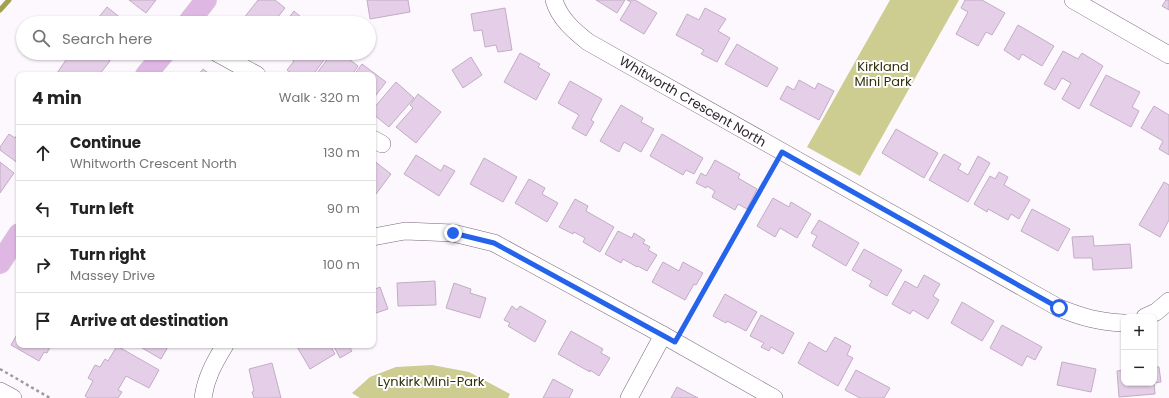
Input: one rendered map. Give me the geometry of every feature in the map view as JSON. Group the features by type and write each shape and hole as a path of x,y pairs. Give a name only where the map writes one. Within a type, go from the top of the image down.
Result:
{"main road":[{"path":"193,16 206,0"},
{"path":"148,72 158,60"},
{"path":"0,263 16,239"}],"street":[{"name":"Whitworth Crescent North","path":"554,0 561,15 568,25 588,42 1059,308 1091,320 1121,323"},
{"path":"1073,0 1169,54"},
{"path":"230,60 252,72"},
{"path":"376,236 406,231 453,233 494,243 669,338 774,398"},
{"path":"1152,314 1169,301"},
{"path":"629,398 669,338"},
{"path":"203,398 209,372 223,348"},
{"path":"0,390 13,398"}],"path":[{"path":"669,338 782,152"},
{"path":"0,368 50,398"}],"green space":[{"name":"Kirkland Mini Park","path":"890,0 959,0 860,176 807,147"},
{"name":"Lynkirk Mini-Park","path":"432,365 469,372 510,394 508,398 360,398 352,393 370,377 396,367"}],"building":[{"path":"129,0 156,0 146,13"},
{"path":"258,0 275,0 285,8 279,16 245,16"},
{"path":"367,0 408,0 410,12 376,18 376,16 370,16"},
{"path":"596,0 625,0 617,13"},
{"path":"627,0 635,0 657,13 644,34 620,20 631,2"},
{"path":"965,0 982,0 1005,13 992,35 986,32 978,46 956,34 968,12 961,8"},
{"path":"1166,0 1169,0 1169,10 1162,6"},
{"path":"107,7 118,16 100,16"},
{"path":"505,8 512,50 498,52 496,45 485,47 482,30 474,31 471,14"},
{"path":"705,8 726,19 718,31 730,38 717,62 701,54 704,50 676,35 687,14 699,20"},
{"path":"294,11 300,16 290,16"},
{"path":"1018,25 1054,46 1042,66 1022,54 1019,60 1004,50"},
{"path":"737,44 778,68 767,87 725,64"},
{"path":"1063,51 1078,59 1082,53 1103,66 1079,109 1062,99 1071,83 1062,78 1055,90 1044,84"},
{"path":"520,53 540,64 538,67 550,74 536,100 504,82"},
{"path":"471,57 482,75 463,88 452,70"},
{"path":"66,60 110,61 101,72 58,72"},
{"path":"293,60 324,60 315,72 290,72 287,70 294,61"},
{"path":"327,60 350,60 358,66 354,72 318,72"},
{"path":"362,64 373,72 356,72"},
{"path":"376,74 386,82 376,95"},
{"path":"1106,75 1140,92 1132,107 1139,111 1131,127 1090,105"},
{"path":"799,80 815,89 818,83 834,91 819,120 780,99 787,86 794,90"},
{"path":"570,81 602,99 591,120 594,122 586,136 572,128 579,115 558,103"},
{"path":"396,82 414,98 389,127 376,116 376,105"},
{"path":"418,94 441,112 416,143 396,127 413,108 410,105"},
{"path":"621,105 643,118 641,122 654,129 641,152 624,142 619,152 600,141"},
{"path":"1154,106 1169,115 1169,155 1159,149 1163,141 1141,128"},
{"path":"896,129 938,153 924,178 882,153"},
{"path":"9,134 15,138 16,136 16,162 0,150 0,147"},
{"path":"662,134 703,158 694,174 686,170 683,175 650,156"},
{"path":"944,154 961,164 958,169 968,175 978,156 990,163 968,202 929,180"},
{"path":"416,155 441,171 444,165 455,171 439,196 404,174"},
{"path":"484,158 517,177 503,202 470,184"},
{"path":"715,160 740,174 738,178 757,189 747,209 738,204 735,210 712,197 715,191 707,186 706,188 696,183 701,173 706,176"},
{"path":"0,162 14,173 0,193"},
{"path":"376,162 391,174 376,194"},
{"path":"999,172 1008,177 1004,185 1030,200 1019,219 1011,214 1008,220 988,209 987,212 974,204 990,176 995,179"},
{"path":"529,179 545,188 542,194 558,203 547,222 515,203"},
{"path":"1164,182 1169,185 1169,220 1160,237 1139,225"},
{"path":"773,198 789,207 791,202 811,214 797,238 780,228 775,237 757,226"},
{"path":"575,199 588,206 586,211 614,227 600,252 583,242 585,238 574,232 573,234 559,227"},
{"path":"1032,209 1070,229 1058,251 1021,231"},
{"path":"819,220 859,243 846,266 812,246 817,236 811,233"},
{"path":"618,231 632,238 634,233 645,240 643,243 650,247 648,250 657,255 647,271 623,259 621,263 605,254"},
{"path":"1093,236 1094,246 1130,244 1132,268 1093,270 1092,258 1074,258 1072,237"},
{"path":"864,249 902,270 887,296 869,286 872,281 852,270"},
{"path":"663,262 679,271 683,262 703,273 696,285 694,284 685,300 652,282"},
{"path":"924,275 940,284 933,296 939,300 928,319 913,310 910,314 892,304 905,281 917,288"},
{"path":"435,281 436,305 398,306 397,283"},
{"path":"454,283 471,289 470,293 486,298 480,318 446,308"},
{"path":"380,287 388,309 376,313 376,289"},
{"path":"725,294 757,312 746,331 727,321 726,323 713,316"},
{"path":"962,302 994,321 982,341 951,323"},
{"path":"512,306 517,310 520,306 546,321 535,342 508,326 510,323 504,320"},
{"path":"761,315 794,333 783,354 771,347 769,351 761,347 764,343 750,336"},
{"path":"1002,325 1042,347 1035,360 1027,356 1022,366 990,348"},
{"path":"571,331 603,349 601,353 610,358 599,376 558,354"},
{"path":"16,336 16,348 11,345"},
{"path":"835,337 851,346 847,355 853,358 838,386 798,363 809,342 826,352"},
{"path":"16,348 50,348 47,353 44,352 39,361"},
{"path":"116,348 120,348 159,370 149,388 126,376 118,390 122,392 118,398 88,398 85,396 93,381 88,378 95,365 100,367 105,359 108,361"},
{"path":"142,348 167,348 161,359"},
{"path":"298,348 332,348 335,354 310,369"},
{"path":"335,348 350,348 352,351 340,358"},
{"path":"1062,362 1096,369 1091,392 1057,385"},
{"path":"272,363 281,398 254,398 249,369"},
{"path":"1157,367 1159,367 1161,382 1157,383"},
{"path":"856,370 890,388 884,398 860,398 845,390"},
{"path":"1121,370 1121,386 1154,386 1155,394 1119,397 1117,371"},
{"path":"553,379 573,390 569,398 543,398"},
{"path":"677,387 698,398 671,398"}],"waterway":[{"path":"0,10 9,0"}],"route":[{"path":"453,233 494,243 675,342 782,152 1059,308"}]}
